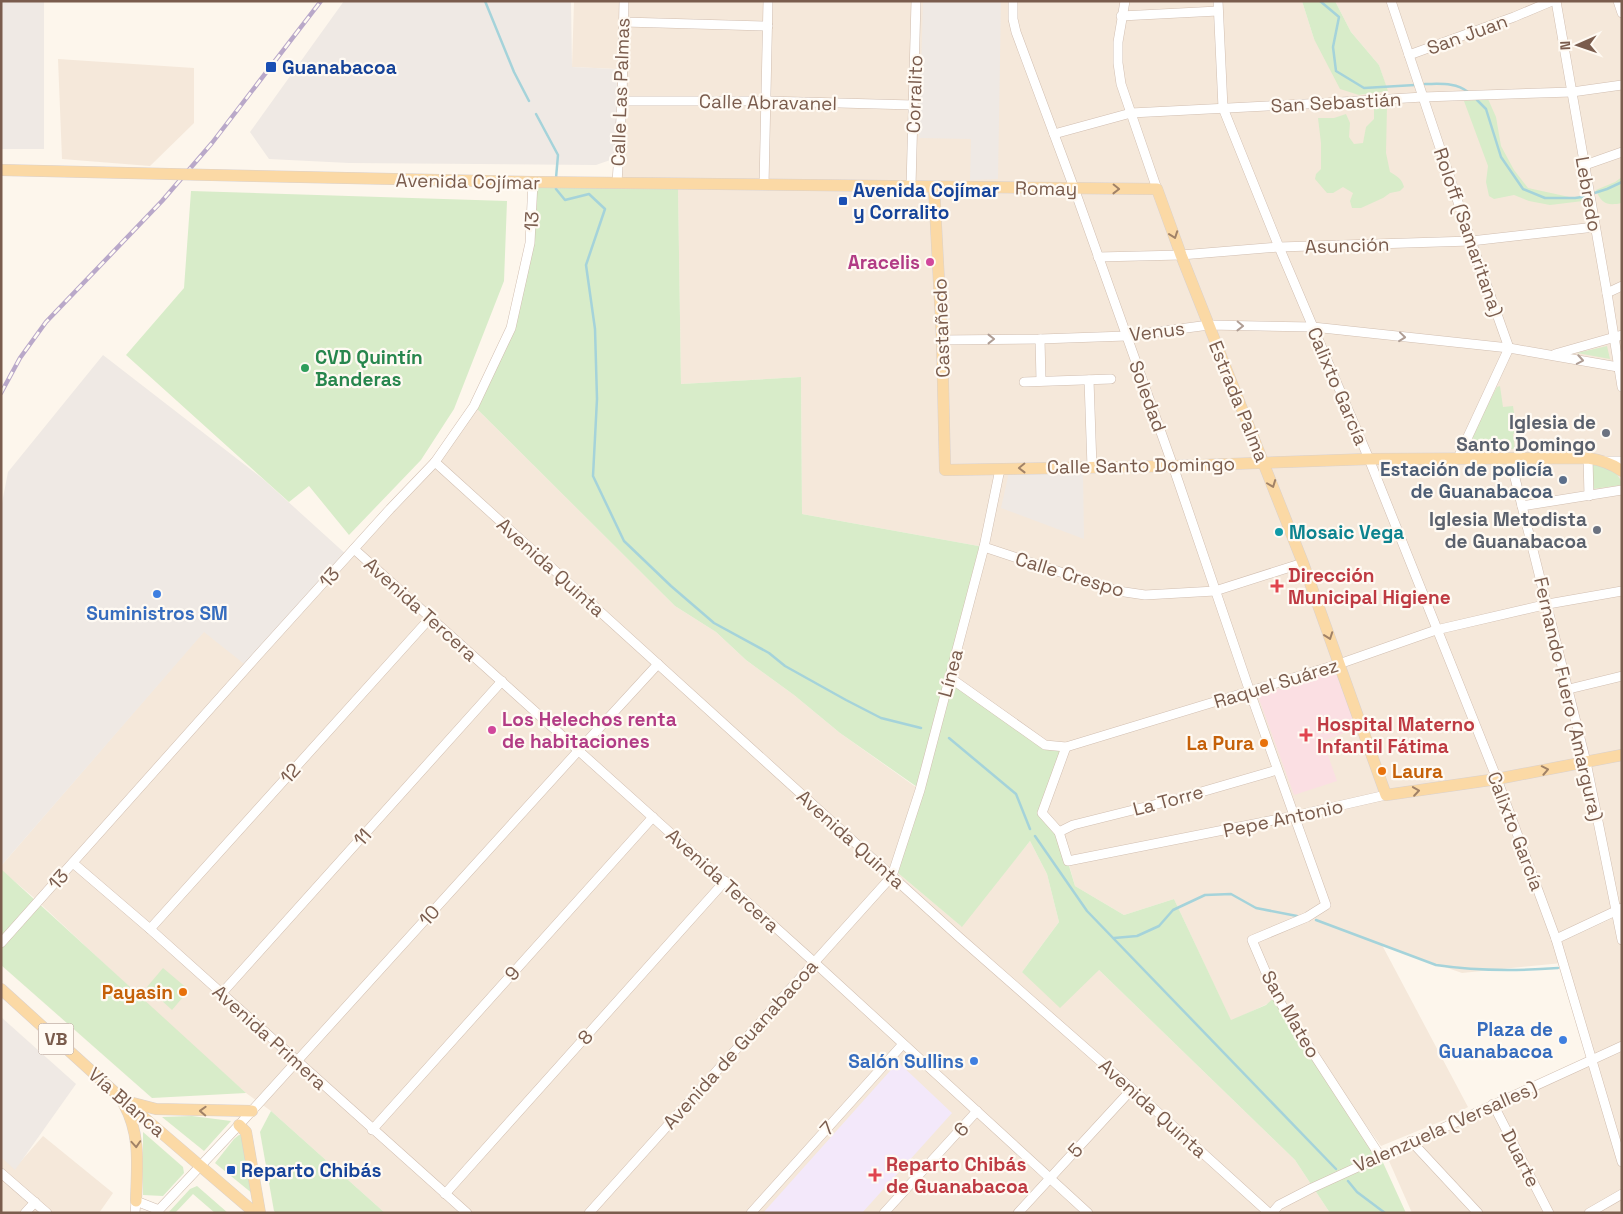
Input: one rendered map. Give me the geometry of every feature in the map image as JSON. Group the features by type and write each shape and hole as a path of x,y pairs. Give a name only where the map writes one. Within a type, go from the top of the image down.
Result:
{"main road":[{"name":"Avenida Cojímar","path":"1,170 533,182 934,187"},
{"name":"Romay","path":"934,187 1157,189"},
{"name":"Castañedo","path":"934,187 942,340 944,470"},
{"name":"Estrada Palma","path":"1157,189 1181,255 1303,563 1386,796"},
{"name":"Calle Santo Domingo","path":"944,470 1173,466 1369,459 1588,458 1614,465 1622,471"},
{"name":"Pepe Antonio","path":"1386,796 1497,779 1622,755"},
{"name":"Vía Blanca","path":"1,989 121,1098 255,1213"},
{"path":"121,1098 135,1104 156,1109 252,1112"},
{"path":"121,1098 134,1124 137,1141 136,1201"},
{"path":"239,1125 246,1132 260,1213"}],"street":[{"name":"Calle Las Palmas","path":"617,183 622,101 624,1"},
{"path":"764,185 768,1"},
{"name":"Corralito","path":"911,186 916,1"},
{"name":"Soledad","path":"1013,1 1016,32 1173,466 1277,770 1326,905"},
{"name":"Estrada Palma","path":"1125,1 1118,42 1121,84 1157,189"},
{"name":"Roloff (Samaritana)","path":"1391,1 1471,241 1509,348"},
{"name":"San Juan","path":"1410,55 1552,1"},
{"name":"Lebredo","path":"1556,1 1590,202 1607,293 1618,336 1618,367 1622,387"},
{"path":"1618,1 1622,13"},
{"path":"1122,16 1218,6"},
{"name":"Calixto García","path":"1218,6 1223,108 1279,247 1369,459 1497,779 1556,939 1622,1162"},
{"path":"624,22 768,26"},
{"name":"San Sebastián","path":"1054,134 1131,113 1326,104 1423,97 1572,92 1622,86"},
{"name":"Calle Abravanel","path":"622,101 913,105"},
{"path":"1584,165 1622,152"},
{"name":"13","path":"1,943 390,509 435,462 474,406 511,328 530,243 533,182"},
{"name":"Asunción","path":"1098,257 1181,255 1279,247 1471,241 1595,227"},
{"path":"1607,293 1622,286"},
{"name":"Venus","path":"942,340 1126,336 1209,325 1313,327 1509,348 1618,367"},
{"name":"Venus","path":"1551,355 1618,336"},
{"path":"1040,339 1041,381"},
{"path":"1458,458 1509,348"},
{"path":"1024,382 1111,379"},
{"path":"1089,380 1092,467"},
{"name":"Fernando Fuero (Amargura)","path":"1510,458 1586,762 1619,910 1622,940"},
{"path":"1588,458 1589,496"},
{"path":"1603,461 1622,460"},
{"name":"Avenida Quinta","path":"435,462 892,876 1271,1213"},
{"name":"Línea","path":"892,876 920,790 984,547 1000,468"},
{"path":"1522,506 1622,490"},
{"name":"Calle Crespo","path":"984,547 1118,591 1145,594 1215,591 1303,563"},
{"name":"Avenida Tercera","path":"354,549 814,962 1088,1213"},
{"name":"Raquel Suárez","path":"949,677 1045,745 1066,747 1339,664 1436,630 1548,604 1622,591"},
{"name":"12","path":"150,929 431,617"},
{"name":"10","path":"157,1211 252,1112 658,664"},
{"path":"1568,689 1622,676"},
{"name":"11","path":"222,994 502,681"},
{"name":"Pepe Antonio","path":"1066,747 1042,813 1059,832 1068,861 1386,796"},
{"name":"La Torre","path":"1059,832 1073,825 1177,799 1277,770"},
{"name":"9","path":"372,1130 653,817"},
{"name":"Avenida Primera","path":"73,863 150,929 466,1213"},
{"name":"Avenida de Guanabacoa","path":"589,1213 892,876"},
{"name":"8","path":"446,1194 724,881"},
{"name":"San Mateo","path":"1326,905 1307,917 1252,940 1276,996 1380,1156"},
{"path":"1556,939 1619,910"},
{"name":"7","path":"751,1213 903,1044"},
{"name":"Valenzuela (Versalles)","path":"1271,1213 1279,1206 1312,1188 1411,1141 1622,1046"},
{"name":"5","path":"1018,1213 1132,1089"},
{"name":"Duarte","path":"1493,1104 1549,1213"},
{"name":"6","path":"884,1213 977,1111"},
{"path":"1411,1141 1478,1213"},
{"path":"1,1173 47,1213"},
{"path":"1589,1213 1622,1194"},
{"path":"136,1213 136,1201 157,1211"},
{"path":"25,1213 35,1202"}],"shaded area":[{"path":"1,1 44,1 44,149 1,149"},
{"path":"344,1 571,1 572,67 617,69 616,158 596,165 349,163 269,159 250,132"},
{"path":"574,1 1302,1 1314,39 1359,95 1387,90 1379,65 1351,32 1335,1 1622,1 1622,908 1557,939 1562,963 1462,973 1382,945 1468,1107 1449,1118 1381,1146 1276,1000 1231,1021 1174,899 1124,915 1075,886 1068,861 1042,813 1046,741 949,677 984,547 802,514 801,377 681,384 678,188 617,187 617,69 572,67"},
{"path":"923,1 1001,1 998,179 970,180 971,139 919,138"},
{"path":"58,59 194,68 194,123 150,166 62,159"},
{"name":"Suministros SM","path":"103,355 263,479 348,556 248,667 204,632 1,866 1,508 8,472"},
{"name":"Reparto Chibás","path":"474,406 675,606 716,632 746,660 794,695 840,733 920,790 898,873 961,926 1030,841 1047,874 1059,922 1022,972 1099,970 1295,1160 1330,1213 385,1213 271,1111 246,1093 175,1030 32,896 1,870 1,866 204,631 248,666 382,522"},
{"path":"1083,471 1084,539 1001,508 1009,472"},
{"name":"Hospital Materno Infantil Fátima","path":"1334,669 1357,728 1323,741 1337,781 1294,795 1258,696"},
{"path":"1622,914 1622,1213 1412,1213 1389,1161 1504,1103 1593,1062 1561,942"},
{"path":"1,1017 76,1084 15,1170 1,1157"},
{"path":"898,1062 952,1113 862,1213 763,1213"},
{"path":"43,1136 113,1193 99,1213 1,1213 1,1157 15,1168"}],"green space":[{"path":"1302,1 1335,1 1351,32 1379,65 1388,91 1359,95 1340,89 1314,39"},
{"path":"1488,99 1496,117 1501,146 1514,170 1528,188 1574,198 1582,197 1583,201 1550,205 1529,201 1514,195 1494,199 1489,196 1486,182 1488,166 1464,101"},
{"path":"1374,106 1387,106 1386,153 1390,172 1399,178 1404,187 1400,191 1390,193 1361,208 1352,208 1350,201 1353,193 1343,187 1333,193 1327,193 1315,179 1316,174 1321,169 1321,143 1318,118 1334,118 1346,114 1350,123 1349,137 1354,144 1363,143 1366,127 1374,119"},
{"path":"1622,177 1622,203 1609,204 1603,201 1596,190"},
{"path":"536,187 678,187 681,384 801,377 802,514 984,547 949,677 1044,748 1066,747 1042,813 1059,832 1075,886 1124,915 1174,899 1231,1020 1266,1005 1276,996 1380,1156 1406,1213 1330,1213 1295,1160 1099,970 1060,1008 1022,972 1059,922 1047,874 1030,841 962,927 898,873 920,789 840,733 794,695 746,660 716,632 675,606 474,406 511,328"},
{"name":"CVD Quintín Banderas","path":"191,191 507,201 504,281 454,409 421,460 349,535 309,486 289,502 126,355 184,288"},
{"path":"1607,346 1610,359 1577,353"},
{"path":"1500,386 1503,407 1513,406 1517,433 1513,434 1515,449 1471,449 1467,446 1468,443 1497,387"},
{"path":"1592,463 1615,472 1622,485 1593,489"},
{"path":"1,869 246,1093 152,1098 1,965"},
{"path":"163,968 189,990 172,1010 147,987"},
{"path":"271,1111 385,1213 276,1213 274,1211 260,1132"},
{"path":"192,1116 231,1121 204,1151 162,1117"},
{"path":"143,1132 183,1167 184,1173 163,1196 143,1195"},
{"path":"239,1135 242,1135 253,1194 215,1163"},
{"path":"197,1186 228,1213 215,1213 193,1194 175,1213 168,1213 190,1189"}],"waterway":[{"path":"485,1 514,72 529,101"},
{"path":"1320,1 1339,17 1333,47 1336,71 1364,88 1415,85"},
{"path":"1425,84 1453,85 1468,92"},
{"path":"1477,100 1486,109 1501,157 1523,189 1545,198 1575,198 1607,189 1622,182"},
{"path":"536,114 558,155 556,178"},
{"path":"556,186 556,189 565,200 589,194 605,209 586,265 595,329 597,399 593,476 624,541 671,586 714,623 769,653 785,666 881,718 921,728"},
{"path":"949,738 1016,794 1030,829"},
{"path":"1035,836 1087,911 1336,1169"},
{"path":"1114,938 1137,936 1159,926 1173,910 1205,895 1231,894 1256,908 1297,916"},
{"path":"1316,920 1436,965 1497,970 1558,968"},
{"path":"1348,1181 1357,1192 1385,1213"}],"railway":[{"path":"1,393 20,358 46,322 162,201 212,143 321,1"}],"place":[{"name":"Guanabacoa","path":"271,67"},
{"name":"Avenida Cojímar y Corralito","path":"843,201"},
{"name":"Aracelis","path":"930,262"},
{"name":"CVD Quintín Banderas","path":"305,368"},
{"name":"Iglesia de Santo Domingo","path":"1606,433"},
{"name":"Estación de policía de Guanabacoa","path":"1563,480"},
{"name":"Iglesia Metodista de Guanabacoa","path":"1597,530"},
{"name":"Mosaic Vega","path":"1279,532"},
{"name":"Dirección Municipal Higiene","path":"1277,586"},
{"name":"Suministros SM","path":"157,594"},
{"name":"Los Helechos renta de habitaciones","path":"492,730"},
{"name":"Hospital Materno Infantil Fátima","path":"1306,735"},
{"name":"La Pura","path":"1264,743"},
{"name":"Laura","path":"1382,771"},
{"name":"Payasin","path":"183,992"},
{"name":"Plaza de Guanabacoa","path":"1563,1040"},
{"name":"Salón Sullins","path":"974,1061"},
{"name":"Reparto Chibás","path":"231,1170"},
{"name":"Reparto Chibás de Guanabacoa","path":"875,1175"}]}
